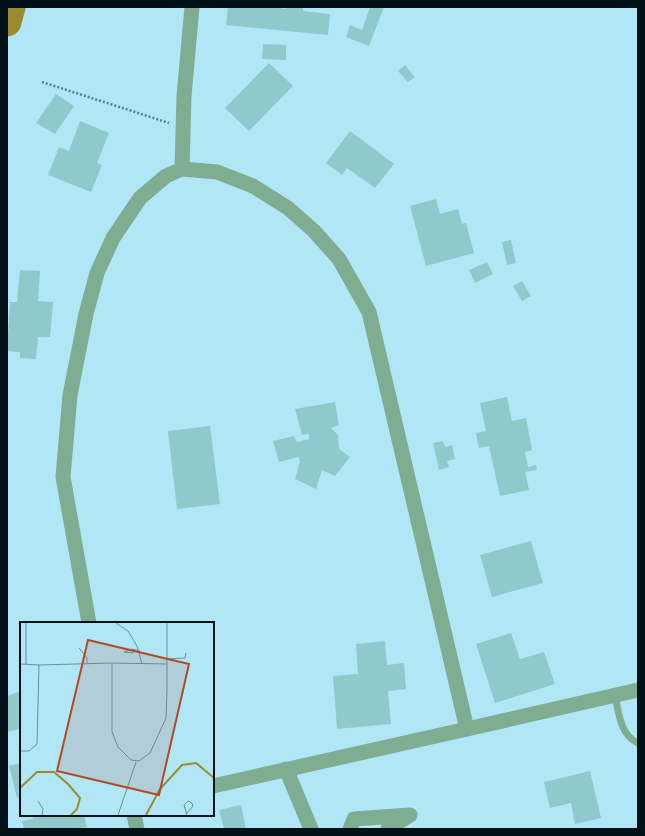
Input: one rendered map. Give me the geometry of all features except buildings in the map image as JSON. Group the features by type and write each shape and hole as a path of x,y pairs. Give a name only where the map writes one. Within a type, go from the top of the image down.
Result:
{"street":[{"path":"182,169 184,96 192,7"},
{"path":"89,622 63,477 70,395 86,314 97,273 113,238 140,198 166,176 182,169 217,172 253,186 288,208 314,231 339,258 368,312 467,729"},
{"path":"214,786 638,690"},
{"path":"286,769 311,829"},
{"path":"350,829 354,819 410,815 388,829"},
{"path":"134,816 137,829"}],"lane":[{"path":"615,696 623,729 634,741 638,743"}],"path":[{"path":"42,82 183,127"}],"waterway":[{"path":"7,22 11,7"}]}
